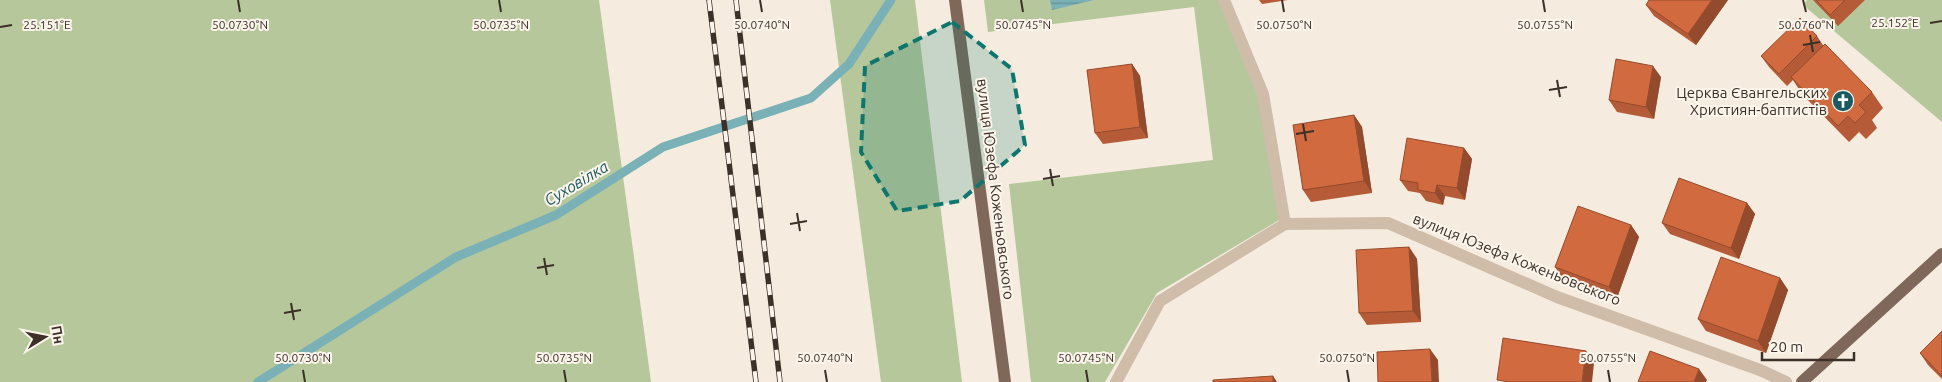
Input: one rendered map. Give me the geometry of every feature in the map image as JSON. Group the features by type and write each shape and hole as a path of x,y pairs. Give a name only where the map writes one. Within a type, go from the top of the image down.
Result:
{"main road":[{"name":"вулиця Юзефа Коженьовського","path":"955,3 1004,382"},
{"path":"1802,382 1942,254"}],"street":[{"path":"1116,382 1160,301 1286,224 1263,94 1224,0"},
{"name":"вулиця Юзефа Коженьовського","path":"1286,224 1388,223 1557,297 1751,367 1786,382"}],"highlighted area":[{"path":"952,22 1012,69 1025,145 960,201 897,211 861,152 865,66"}],"green space":[{"path":"0,0 599,0 651,382 0,382"},
{"path":"830,0 915,0 962,382 881,382"},
{"path":"984,0 1224,0 1263,94 1284,217 1157,293 1105,382 1031,382 1009,184 1213,160 1194,7 988,32"},
{"path":"1807,0 1942,0 1942,122 1803,5"}],"water":[{"path":"1050,0 1094,0 1052,10"}],"building":[{"path":"1649,0 1712,0 1688,34 1646,5"},
{"path":"1816,0 1845,0 1830,15"},
{"path":"1800,18 1817,36 1779,74 1761,56"},
{"name":"Церква Євангельских Християн-баптистів","path":"1825,44 1872,92 1859,105 1866,112 1855,123 1848,116 1838,126 1791,77"},
{"path":"1616,59 1653,66 1646,107 1609,100"},
{"path":"1132,64 1140,127 1095,133 1087,70"},
{"path":"1354,115 1364,181 1303,190 1293,125"},
{"path":"1407,138 1464,148 1457,188 1437,185 1435,193 1418,190 1418,183 1400,180"},
{"path":"1679,178 1747,203 1731,248 1662,223"},
{"path":"1578,206 1631,225 1609,287 1555,267"},
{"path":"1409,247 1413,311 1359,313 1356,250"},
{"path":"1721,257 1780,278 1758,341 1698,319"},
{"path":"1942,331 1942,376 1920,353"},
{"path":"1503,338 1586,351 1582,382 1509,382 1497,380"},
{"path":"1430,349 1432,382 1378,382 1377,352"},
{"path":"1650,351 1699,369 1694,382 1638,382"},
{"path":"1273,376 1273,382 1213,382 1213,380"}],"waterway":[{"name":"Суховілка","path":"258,382 456,257 556,215 663,147 811,98 849,64 891,0"}],"railway":[{"path":"709,0 756,382"},
{"path":"736,0 780,382"}],"place":[{"name":"Церква Євангельских Християн-баптистів","path":"1843,101"}]}
